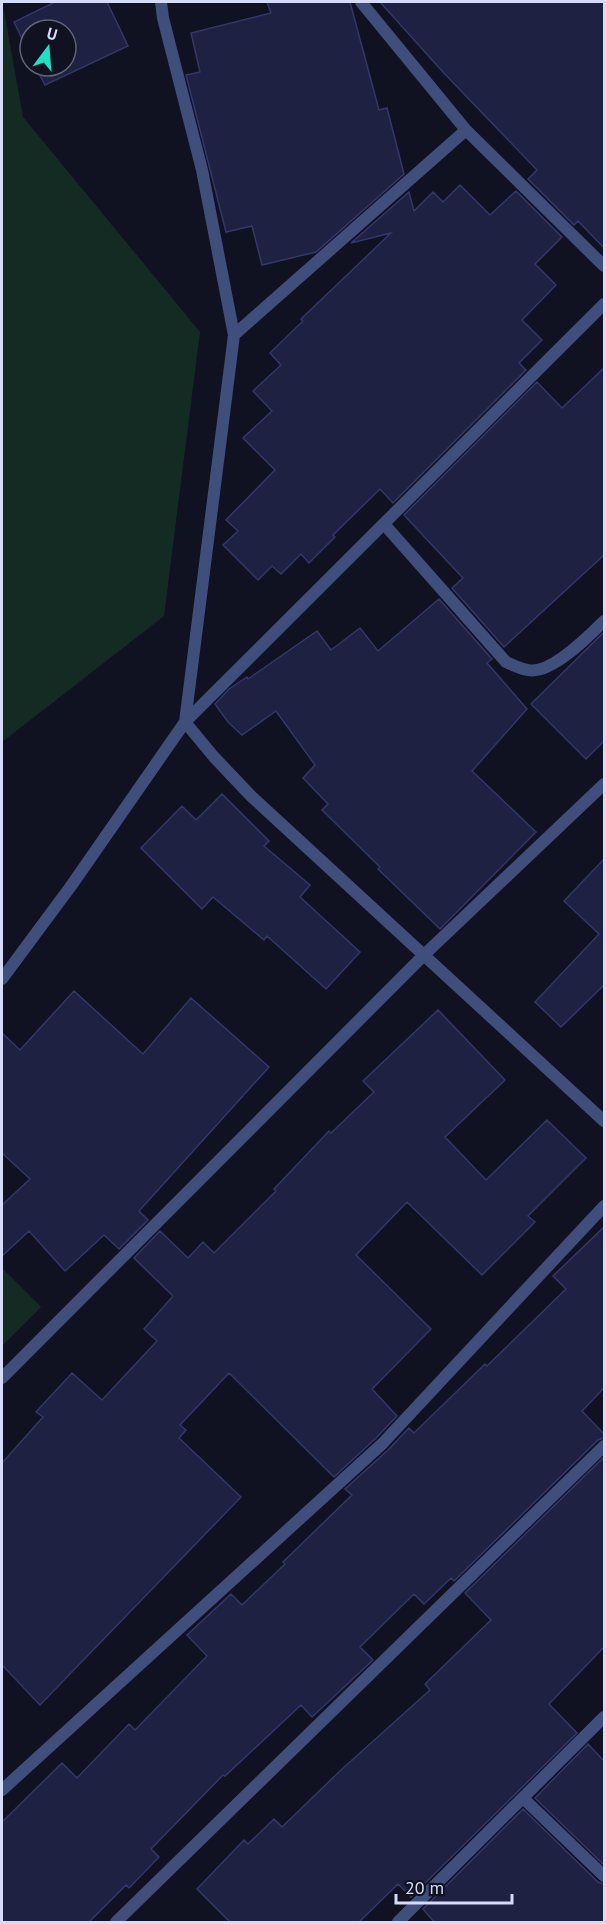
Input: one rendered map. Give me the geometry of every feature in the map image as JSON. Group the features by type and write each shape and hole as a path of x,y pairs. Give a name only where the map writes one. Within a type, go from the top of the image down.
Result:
{"street":[{"path":"161,2 163,18 202,170 234,335 185,722 251,796 604,1121"},
{"path":"361,2 466,130 604,266"},
{"path":"234,335 466,130"},
{"path":"2,980 71,886 185,722 604,304"},
{"path":"384,524 506,662 530,671 555,664 604,621"},
{"path":"2,1378 425,954 604,784"},
{"path":"2,1790 382,1444 604,1206"},
{"path":"116,1923 604,1446"},
{"path":"398,1923 604,1717"},
{"path":"524,1799 604,1876"}],"green space":[{"path":"2,9 23,117 200,332 164,616 2,742"},
{"path":"2,1268 41,1307 2,1346"}],"building":[{"path":"55,2 107,2 128,46 78,69 78,18 22,18"},
{"path":"267,2 350,2 379,110 387,108 404,174 316,252 262,265 252,226 226,232 186,75 200,72 191,33 271,13"},
{"path":"380,2 604,2 604,248 578,221 574,225 528,179 537,170 442,71"},
{"path":"41,78 60,78 45,85"},
{"path":"460,185 490,215 516,191 562,237 535,264 556,285 522,320 542,340 519,363 526,370 393,503 380,489 333,535 335,537 309,563 301,554 281,574 272,566 258,580 223,545 238,531 226,520 275,470 243,438 272,411 253,391 281,365 270,353 303,321 301,319 391,233 351,243 409,192 414,211 433,192 443,202"},
{"path":"604,368 604,555 504,647 452,588 463,578 404,515 537,382 562,408"},
{"path":"439,599 492,659 487,663 527,709 472,771 536,832 440,929 322,810 328,804 303,778 315,765 276,711 242,735 228,722 215,704 229,689 247,677 248,679 317,631 331,650 360,628 378,651"},
{"path":"604,632 604,741 586,759 531,704"},
{"path":"222,794 269,841 264,846 310,885 300,897 360,952 326,989 267,936 264,940 213,897 202,909 141,848 182,806 196,820"},
{"path":"604,859 604,985 561,1027 535,1002 599,934 564,901"},
{"path":"74,991 143,1054 191,998 269,1067 139,1211 148,1220 119,1249 104,1235 65,1271 29,1231 2,1256 2,1205 30,1179 2,1153 2,1033 20,1050"},
{"path":"438,1010 505,1080 445,1137 486,1180 547,1120 586,1158 528,1216 535,1222 482,1275 407,1202 356,1255 431,1329 372,1389 397,1416 334,1477 229,1373 180,1425 186,1430 179,1438 241,1497 40,1705 2,1665 2,1463 43,1417 36,1412 72,1373 102,1400 157,1341 144,1329 173,1296 134,1258 160,1231 188,1258 203,1242 214,1253 276,1191 274,1189 329,1131 331,1133 374,1092 363,1081"},
{"path":"604,1227 604,1388 582,1411 604,1434 604,1438 598,1440 454,1581 451,1578 424,1604 414,1594 360,1647 373,1660 312,1717 301,1705 225,1776 223,1775 151,1849 159,1857 129,1888 126,1885 88,1923 2,1923 2,1822 62,1763 77,1778 129,1724 135,1730 207,1656 187,1635 231,1594 242,1605 285,1564 283,1562 352,1495 345,1489 409,1428 414,1433 566,1289 553,1276"},
{"path":"604,1457 604,1647 549,1704 577,1733 411,1897 398,1884 358,1923 231,1923 197,1889 244,1840 248,1844 274,1819 282,1827 430,1690 425,1684 491,1620 465,1593"},
{"path":"588,1744 604,1761 604,1865 535,1798"},
{"path":"523,1809 598,1882 604,1884 604,1923 435,1923 423,1909"}]}
